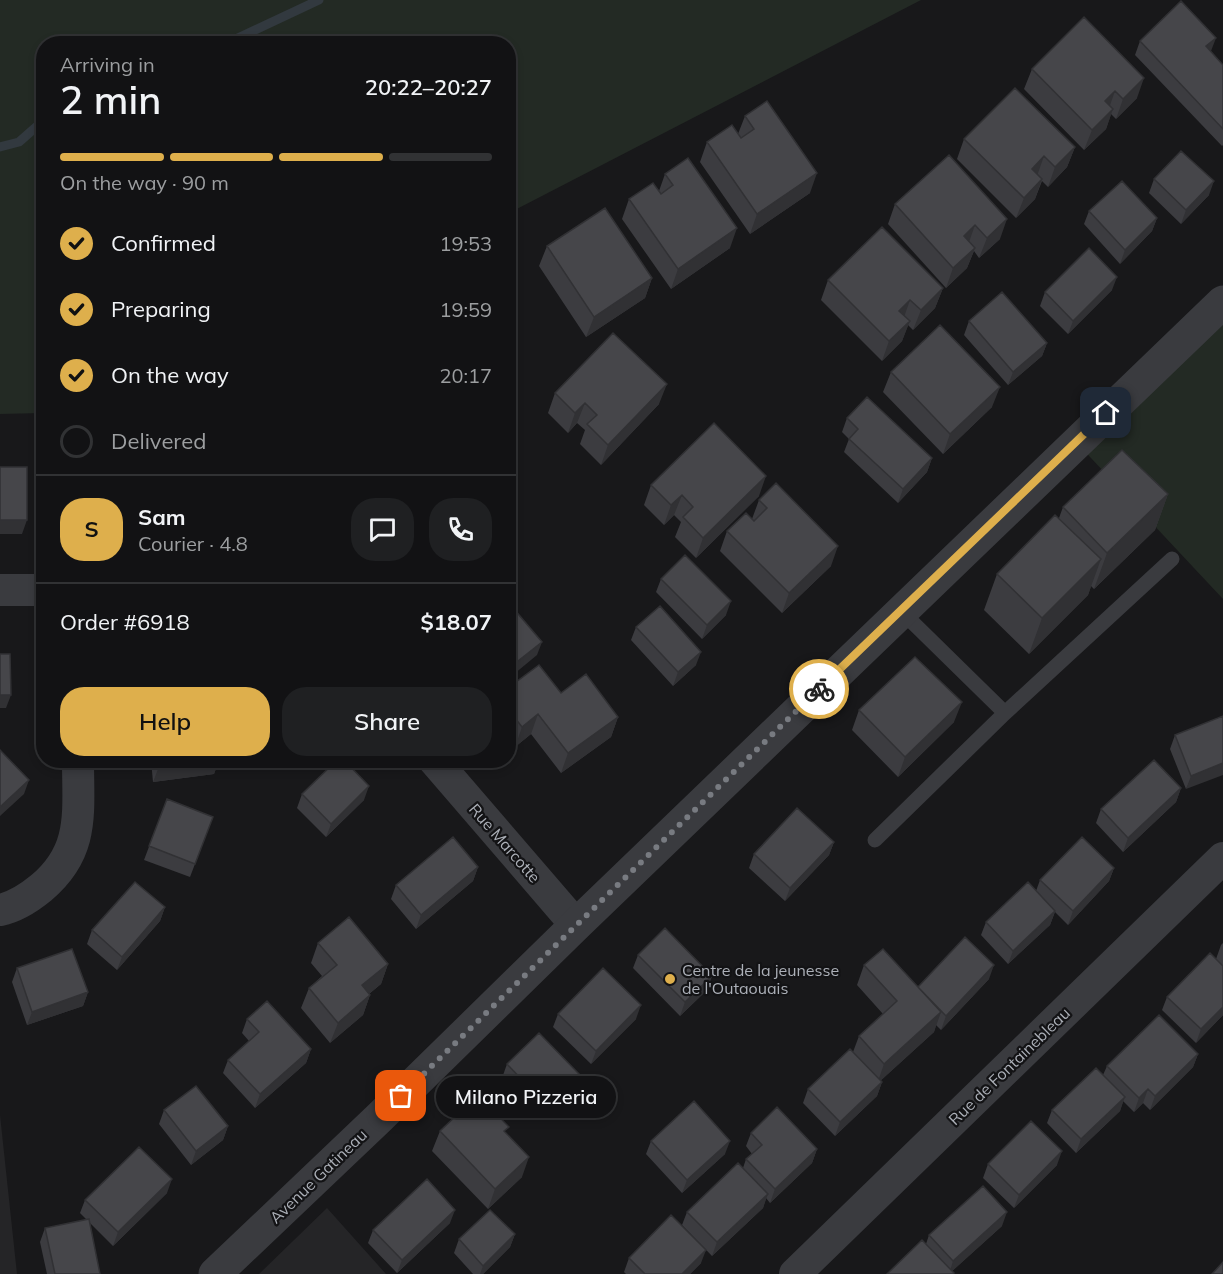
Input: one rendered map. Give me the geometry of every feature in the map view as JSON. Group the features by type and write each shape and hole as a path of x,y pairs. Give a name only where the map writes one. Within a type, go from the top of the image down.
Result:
{"street":[{"name":"Avenue Gatineau","path":"215,1274 379,1119 576,925 1223,302"},
{"path":"0,590 36,590"},
{"path":"0,910 33,895 57,874 72,849 78,824 78,768"},
{"name":"Rue Marcotte","path":"441,768 576,925"},
{"name":"Rue de Fontainebleau","path":"795,1274 1223,858"}],"lane":[{"path":"875,840 1005,713 1172,559"},
{"path":"901,611 1005,713"}],"shaded area":[{"path":"0,0 921,0 516,209 516,36 36,36 36,413 0,414"},
{"path":"1223,302 1223,599 1076,442"},
{"path":"0,1115 17,1274 0,1274"},
{"path":"327,1208 386,1274 259,1274"}],"building":[{"path":"1181,1 1216,38 1206,46 1223,65 1223,129 1140,41"},
{"path":"1084,17 1144,78 1123,99 1115,91 1105,101 1113,109 1092,130 1032,69"},
{"path":"1015,88 1075,147 1055,167 1044,156 1032,169 1042,179 1024,198 964,139"},
{"path":"767,101 817,173 757,214 707,142 732,125 741,138 754,129 745,116"},
{"path":"1181,151 1214,181 1186,210 1154,179"},
{"path":"949,155 1007,219 987,238 975,225 964,236 975,248 953,268 895,204"},
{"path":"688,158 737,228 678,269 629,199 653,183 661,194 673,185 665,174"},
{"path":"1122,181 1157,218 1125,250 1089,211"},
{"path":"605,208 652,278 594,317 547,246"},
{"path":"882,227 943,288 921,310 910,300 899,311 910,321 889,341 828,280"},
{"path":"1089,248 1117,277 1073,321 1045,292"},
{"path":"1002,292 1047,343 1013,372 969,321"},
{"path":"940,325 1000,387 950,434 891,372"},
{"path":"613,333 667,384 608,445 587,424 597,415 585,403 575,413 555,393"},
{"path":"867,397 932,458 903,489 849,439 858,429 847,418"},
{"path":"714,423 766,476 703,538 683,517 693,507 682,495 671,505 651,485"},
{"path":"1122,450 1168,494 1107,553 1063,507"},
{"path":"0,467 27,467 27,520 0,520"},
{"path":"776,483 838,546 789,593 727,531 746,513 754,521 767,508 759,500"},
{"path":"1055,515 1101,559 1042,618 997,574"},
{"path":"685,555 731,601 707,625 661,579"},
{"path":"660,606 701,652 678,672 636,627"},
{"path":"516,611 542,642 516,663"},
{"path":"0,654 10,654 11,695 0,695"},
{"path":"915,657 962,702 905,757 859,710"},
{"path":"539,665 561,693 586,674 618,717 568,753 538,714 522,727 516,719 516,682"},
{"path":"1223,716 1223,763 1191,776 1175,735"},
{"path":"0,750 29,780 0,807"},
{"path":"1154,760 1181,788 1128,838 1101,809"},
{"path":"329,768 352,768 369,786 331,824 302,794"},
{"path":"167,799 213,817 195,864 149,846"},
{"path":"797,808 834,842 790,888 754,854"},
{"path":"453,837 478,867 421,915 396,885"},
{"path":"1082,837 1114,868 1073,911 1040,880"},
{"path":"135,882 165,907 122,957 92,930"},
{"path":"1028,882 1055,911 1013,951 986,922"},
{"path":"349,917 388,964 362,985 370,995 338,1023 309,988 337,965 318,943"},
{"path":"665,928 712,976 685,1002 638,955"},
{"path":"965,937 994,965 946,1016 918,987"},
{"path":"72,949 88,992 32,1012 17,968"},
{"path":"883,949 941,1012 884,1064 859,1036 897,1001 864,965"},
{"path":"1210,953 1223,966 1223,1007 1201,1029 1167,997"},
{"path":"603,968 641,1005 596,1051 558,1014"},
{"path":"267,1001 311,1049 260,1094 228,1060 259,1032 247,1019"},
{"path":"1159,1015 1198,1054 1155,1096 1148,1089 1139,1098 1107,1066"},
{"path":"539,1033 579,1074 546,1105 507,1064"},
{"path":"850,1049 882,1082 840,1122 808,1089"},
{"path":"1096,1068 1125,1097 1081,1139 1052,1110"},
{"path":"196,1086 228,1126 196,1151 164,1110"},
{"path":"478,1095 509,1127 504,1131 529,1157 495,1189 440,1131"},
{"path":"694,1101 730,1141 687,1180 651,1141"},
{"path":"777,1107 817,1149 775,1189 746,1159 762,1145 751,1133"},
{"path":"1031,1121 1062,1151 1019,1195 988,1164"},
{"path":"139,1147 172,1179 118,1232 85,1200"},
{"path":"738,1163 768,1194 717,1242 687,1212"},
{"path":"427,1179 455,1210 402,1260 373,1230"},
{"path":"983,1186 1007,1212 953,1261 929,1235"},
{"path":"490,1210 515,1234 483,1266 459,1239"},
{"path":"671,1215 706,1250 682,1274 645,1274 629,1258"},
{"path":"89,1219 100,1274 55,1274 45,1228"},
{"path":"922,1240 953,1274 887,1274"},
{"path":"1223,1262 1223,1274 1212,1274"}],"waterway":[{"path":"242,36 319,0"},
{"path":"0,147 19,142 36,127"}],"way so far":[{"path":"401,1096 819,689"}],"place":[{"name":"Centre de la jeunesse de l'Outaouais","path":"670,979"},
{"name":"Milano Pizzeria","path":"401,1096"}],"route":[{"path":"819,689 1106,413"}]}
